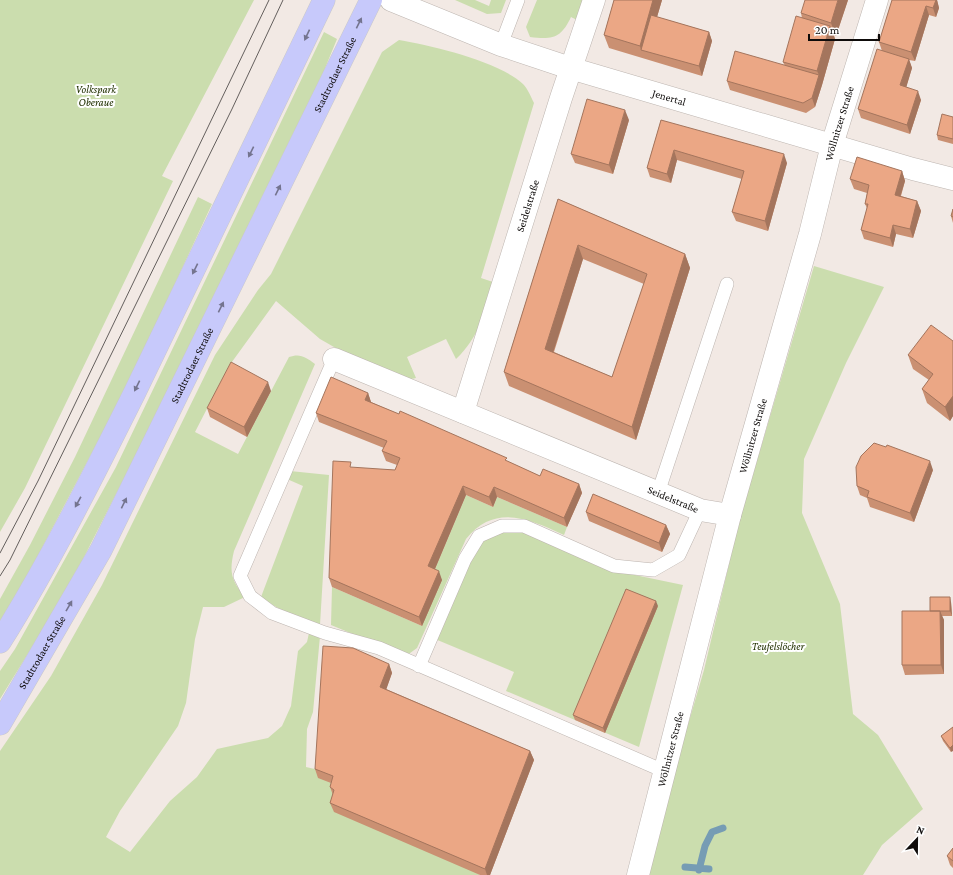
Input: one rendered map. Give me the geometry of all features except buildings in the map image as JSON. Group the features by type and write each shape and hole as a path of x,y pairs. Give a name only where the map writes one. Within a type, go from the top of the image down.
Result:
{"main road":[{"path":"0,642 17,615 92,478 166,329 324,0"},
{"name":"Stadtrodaer Straße","path":"0,724 101,550 371,0"}],"street":[{"name":"Jenertal","path":"391,0 501,45 570,68 913,169 953,179"},
{"name":"Seidelstraße","path":"464,412 570,68 594,0"},
{"name":"Wöllnitzer Straße","path":"638,875 730,515 810,234 832,144 877,0"},
{"name":"Seidelstraße","path":"334,359 700,510 730,515"}],"lane":[{"path":"501,45 518,0"},
{"path":"658,493 727,284"},
{"path":"334,359 240,576 250,596 272,613 325,633 379,648 664,771"},
{"path":"419,666 465,559 479,536 502,526 524,526 614,566 653,570 679,555 700,510"}],"green space":[{"name":"Volkspark Oberaue","path":"0,0 254,0 162,176 173,181 25,488 0,532"},
{"path":"455,0 475,0 489,6 491,0 506,0 501,13 487,14"},
{"path":"537,0 584,0 577,20 571,17 560,33 550,38 545,38 530,37 526,27"},
{"path":"324,32 337,39 321,78 171,386 83,559 48,621 0,699 0,671 15,649 116,467"},
{"path":"399,40 447,50 498,68 523,84 534,103 481,278 496,283 489,303 476,333 464,351 456,359 446,339 407,357 416,378 402,381 376,371 320,339 276,301 229,366 195,432 238,454 289,357 296,355 303,356 315,364 234,551 232,576 245,597 224,607 203,607 195,639 186,703 178,726 120,811 106,837 130,852 170,801 197,777 217,749 268,738 282,726 291,706 298,651 307,642 309,633 320,636 313,712 307,729 306,767 319,770 336,785 480,875 0,875 0,751 51,676 102,585 215,355 258,290 271,274 382,52"},
{"path":"198,197 212,204 145,348 33,565 0,622 0,599 30,545 75,457"},
{"name":"Teufelslöcher","path":"814,266 884,287 846,363 804,459 802,513 840,604 853,714 878,735 923,809 882,845 863,875 648,875 673,776 704,670 738,526"},
{"path":"290,471 329,475 320,625 282,610 261,597 303,486 287,479"},
{"path":"466,495 493,507 497,497 567,527 564,535 525,520 501,518 489,521 477,528 466,539 417,648 406,656 331,625 332,587 422,626 432,576"},
{"path":"499,531 522,532 606,569 683,585 639,747 506,691 514,672 435,639 477,546 483,539"}],"waterway":[{"path":"699,870 705,846 712,832 723,828"},
{"path":"685,867 709,869"}],"tram line":[{"path":"0,553 38,481 269,0"},
{"path":"0,576 10,560 232,109 283,0"}]}
